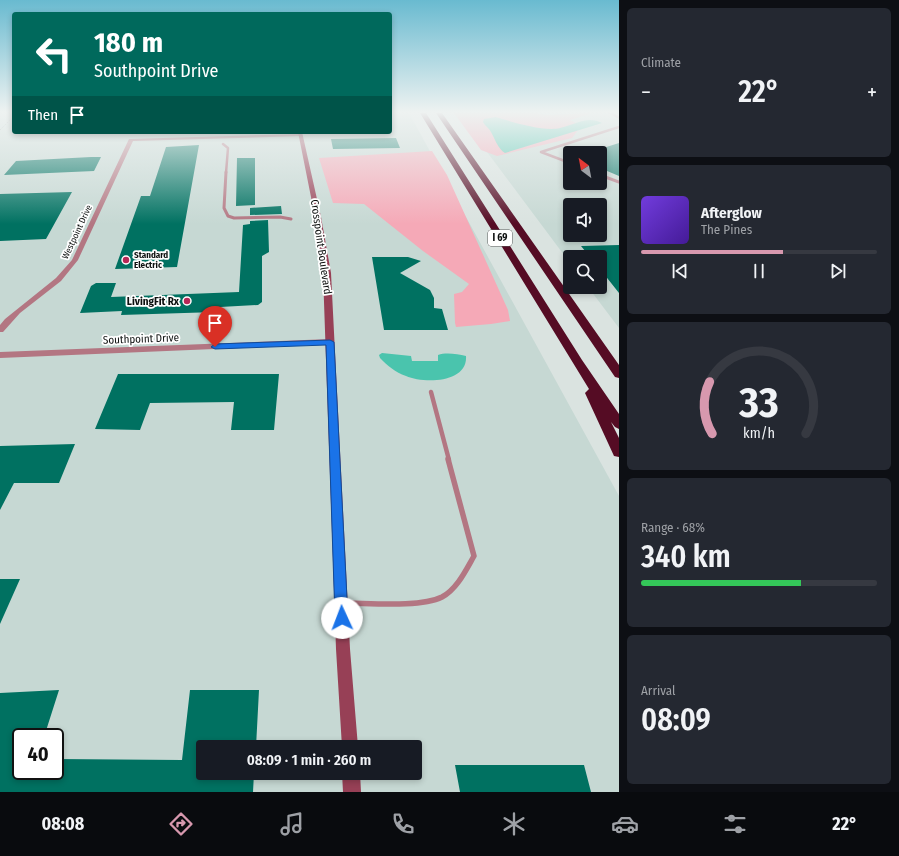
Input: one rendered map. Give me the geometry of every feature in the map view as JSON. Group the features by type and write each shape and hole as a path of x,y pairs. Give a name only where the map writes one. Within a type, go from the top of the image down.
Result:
{"highway":[{"name":"I 69","path":"446,150 578,363 619,424"},
{"name":"I 69","path":"464,150 619,374"},
{"path":"578,363 619,452"}],"street":[{"name":"Westpoint Drive","path":"0,330 17,311 58,280 68,270 126,150"},
{"name":"Crosspoint Boulevard","path":"304,150 326,266 341,603 350,740"},
{"name":"Southpoint Drive","path":"0,355 330,342"},
{"path":"351,780 352,792"}],"lane":[{"path":"228,150 224,208 225,215 234,218 280,217 291,219"},
{"path":"547,150 541,152 563,160"},
{"path":"607,178 619,182"},
{"path":"341,603 415,603 441,598 462,578 474,556 431,392"}],"shaded area":[{"path":"0,150 429,150 619,496 619,792 0,792"},
{"path":"481,150 522,150 497,156"},
{"path":"486,150 563,150 563,190 607,190 607,150 619,150 619,328 593,294 607,294 607,250 563,250 563,254"},
{"path":"501,150 515,150 505,153"},
{"path":"432,151 447,175 508,310 510,321 456,327 454,294 462,292 469,284 423,251 364,204 333,203 319,158"},
{"path":"382,353 411,356 412,361 438,361 438,355 444,354 466,356 465,365 460,372 453,376 444,379 423,380 414,379 395,371 380,358 379,355"}],"building":[{"path":"165,150 198,150 177,267 115,269 141,196 150,196"},
{"path":"607,150 619,150 619,176 607,171"},
{"path":"101,157 94,171 4,175 16,161"},
{"path":"237,158 255,158 255,205 236,206"},
{"path":"72,192 46,239 0,241 0,194"},
{"path":"281,206 282,214 250,215 250,208"},
{"path":"268,220 269,252 262,256 262,302 258,305 220,307 220,310 216,312 121,315 122,311 80,313 91,286 96,283 116,283 111,297 239,292 243,225 250,224 250,221"},
{"path":"619,245 619,293 607,278 607,250 584,250 581,246"},
{"path":"372,257 408,257 421,261 400,273 430,290 434,298 434,308 442,309 448,330 384,330"},
{"path":"118,374 279,374 274,430 231,430 234,402 150,403 140,430 95,429"},
{"path":"75,444 59,483 14,483 0,510 0,446"},
{"path":"0,579 20,579 0,624"},
{"path":"59,690 47,728 12,728 12,780 64,780 64,759 182,760 190,690 259,690 256,740 196,740 196,780 254,780 253,792 0,792 0,693"},
{"path":"455,765 584,765 591,792 460,792"}],"place":[{"name":"Standard Electric","path":"126,260"},
{"name":"LivingFit Rx","path":"187,301"}],"route":[{"path":"215,347 330,342 342,618"}]}
